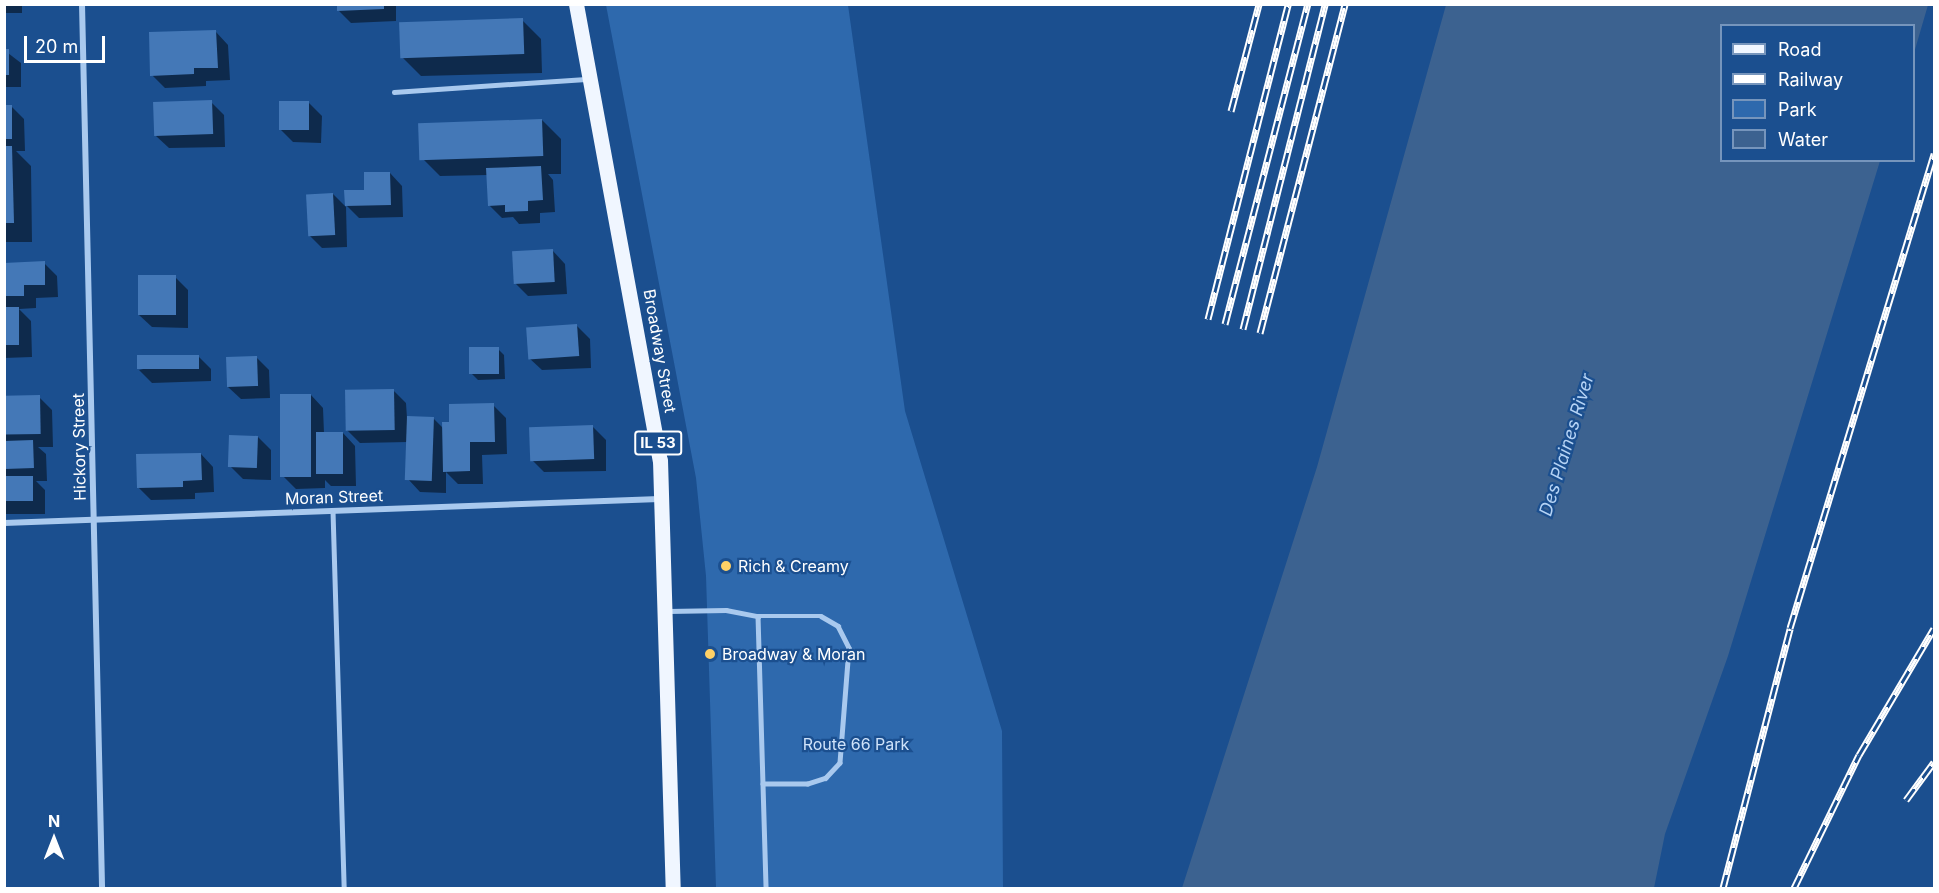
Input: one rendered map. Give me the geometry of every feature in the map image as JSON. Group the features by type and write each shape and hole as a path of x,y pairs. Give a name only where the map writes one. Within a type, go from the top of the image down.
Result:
{"main road":[{"name":"Broadway Street","path":"576,4 650,390 664,499 673,888"}],"street":[{"name":"Hickory Street","path":"82,4 102,888"},
{"name":"Moran Street","path":"4,523 664,499"}],"lane":[{"path":"394,92 590,79"},
{"path":"333,511 344,888"},
{"path":"668,611 726,610 758,616 821,616 838,626 849,648 840,763 826,778 808,784 763,784"},
{"path":"758,616 766,888"}],"green space":[{"name":"Route 66 Park","path":"606,5 848,5 905,411 1002,731 1003,888 716,888 706,576 696,478"}],"water":[{"name":"Des Plaines River","path":"1446,5 1928,5 1915,50 1915,24 1720,24 1720,162 1880,162 1728,656 1665,834 1654,888 1182,888 1317,467"}],"building":[{"path":"337,4 384,4 384,9 337,11"},
{"path":"523,18 524,54 400,58 399,22"},
{"path":"216,30 218,68 194,68 194,74 150,76 149,32"},
{"path":"4,49 9,49 9,75 4,75"},
{"path":"212,100 213,134 154,136 153,102"},
{"path":"279,101 309,101 309,130 279,130"},
{"path":"4,105 12,105 12,139 4,139"},
{"path":"542,119 543,156 419,160 418,123"},
{"path":"4,146 12,146 14,223 4,223"},
{"path":"541,166 543,200 528,201 528,211 505,212 505,205 488,206 486,168"},
{"path":"364,172 390,172 391,205 345,206 344,190 364,190"},
{"path":"333,193 335,235 308,236 306,194"},
{"path":"553,249 555,282 514,284 512,251"},
{"path":"45,261 45,285 24,285 24,296 4,296 4,263"},
{"path":"138,275 176,275 176,315 138,315"},
{"path":"5,307 19,307 19,345 5,345"},
{"path":"577,324 579,356 528,359 526,328"},
{"path":"469,347 499,347 499,374 469,374"},
{"path":"137,355 199,355 199,369 137,369"},
{"path":"257,356 258,386 227,387 226,357"},
{"path":"394,389 395,430 346,431 345,390"},
{"path":"280,394 311,394 311,477 280,477"},
{"path":"40,395 41,434 5,435 4,396"},
{"path":"494,403 495,442 470,442 470,471 443,472 442,422 449,422 449,404"},
{"path":"407,416 434,417 432,481 405,480"},
{"path":"593,425 594,459 530,461 529,427"},
{"path":"316,432 343,432 343,474 316,474"},
{"path":"229,435 258,436 257,468 228,467"},
{"path":"33,440 34,468 5,469 4,441"},
{"path":"201,453 202,480 183,481 183,487 137,488 136,454"},
{"path":"4,476 33,476 33,501 4,501"}],"railway":[{"path":"1231,111 1259,4"},
{"path":"1208,319 1288,4"},
{"path":"1225,324 1308,4"},
{"path":"1243,329 1325,4"},
{"path":"1260,333 1345,4"},
{"path":"1723,888 1790,628 1934,153"},
{"path":"1794,888 1859,755 1934,628"},
{"path":"1906,800 1934,762"}],"place":[{"name":"Rich & Creamy","path":"726,566"},
{"name":"Broadway & Moran","path":"710,654"}]}
